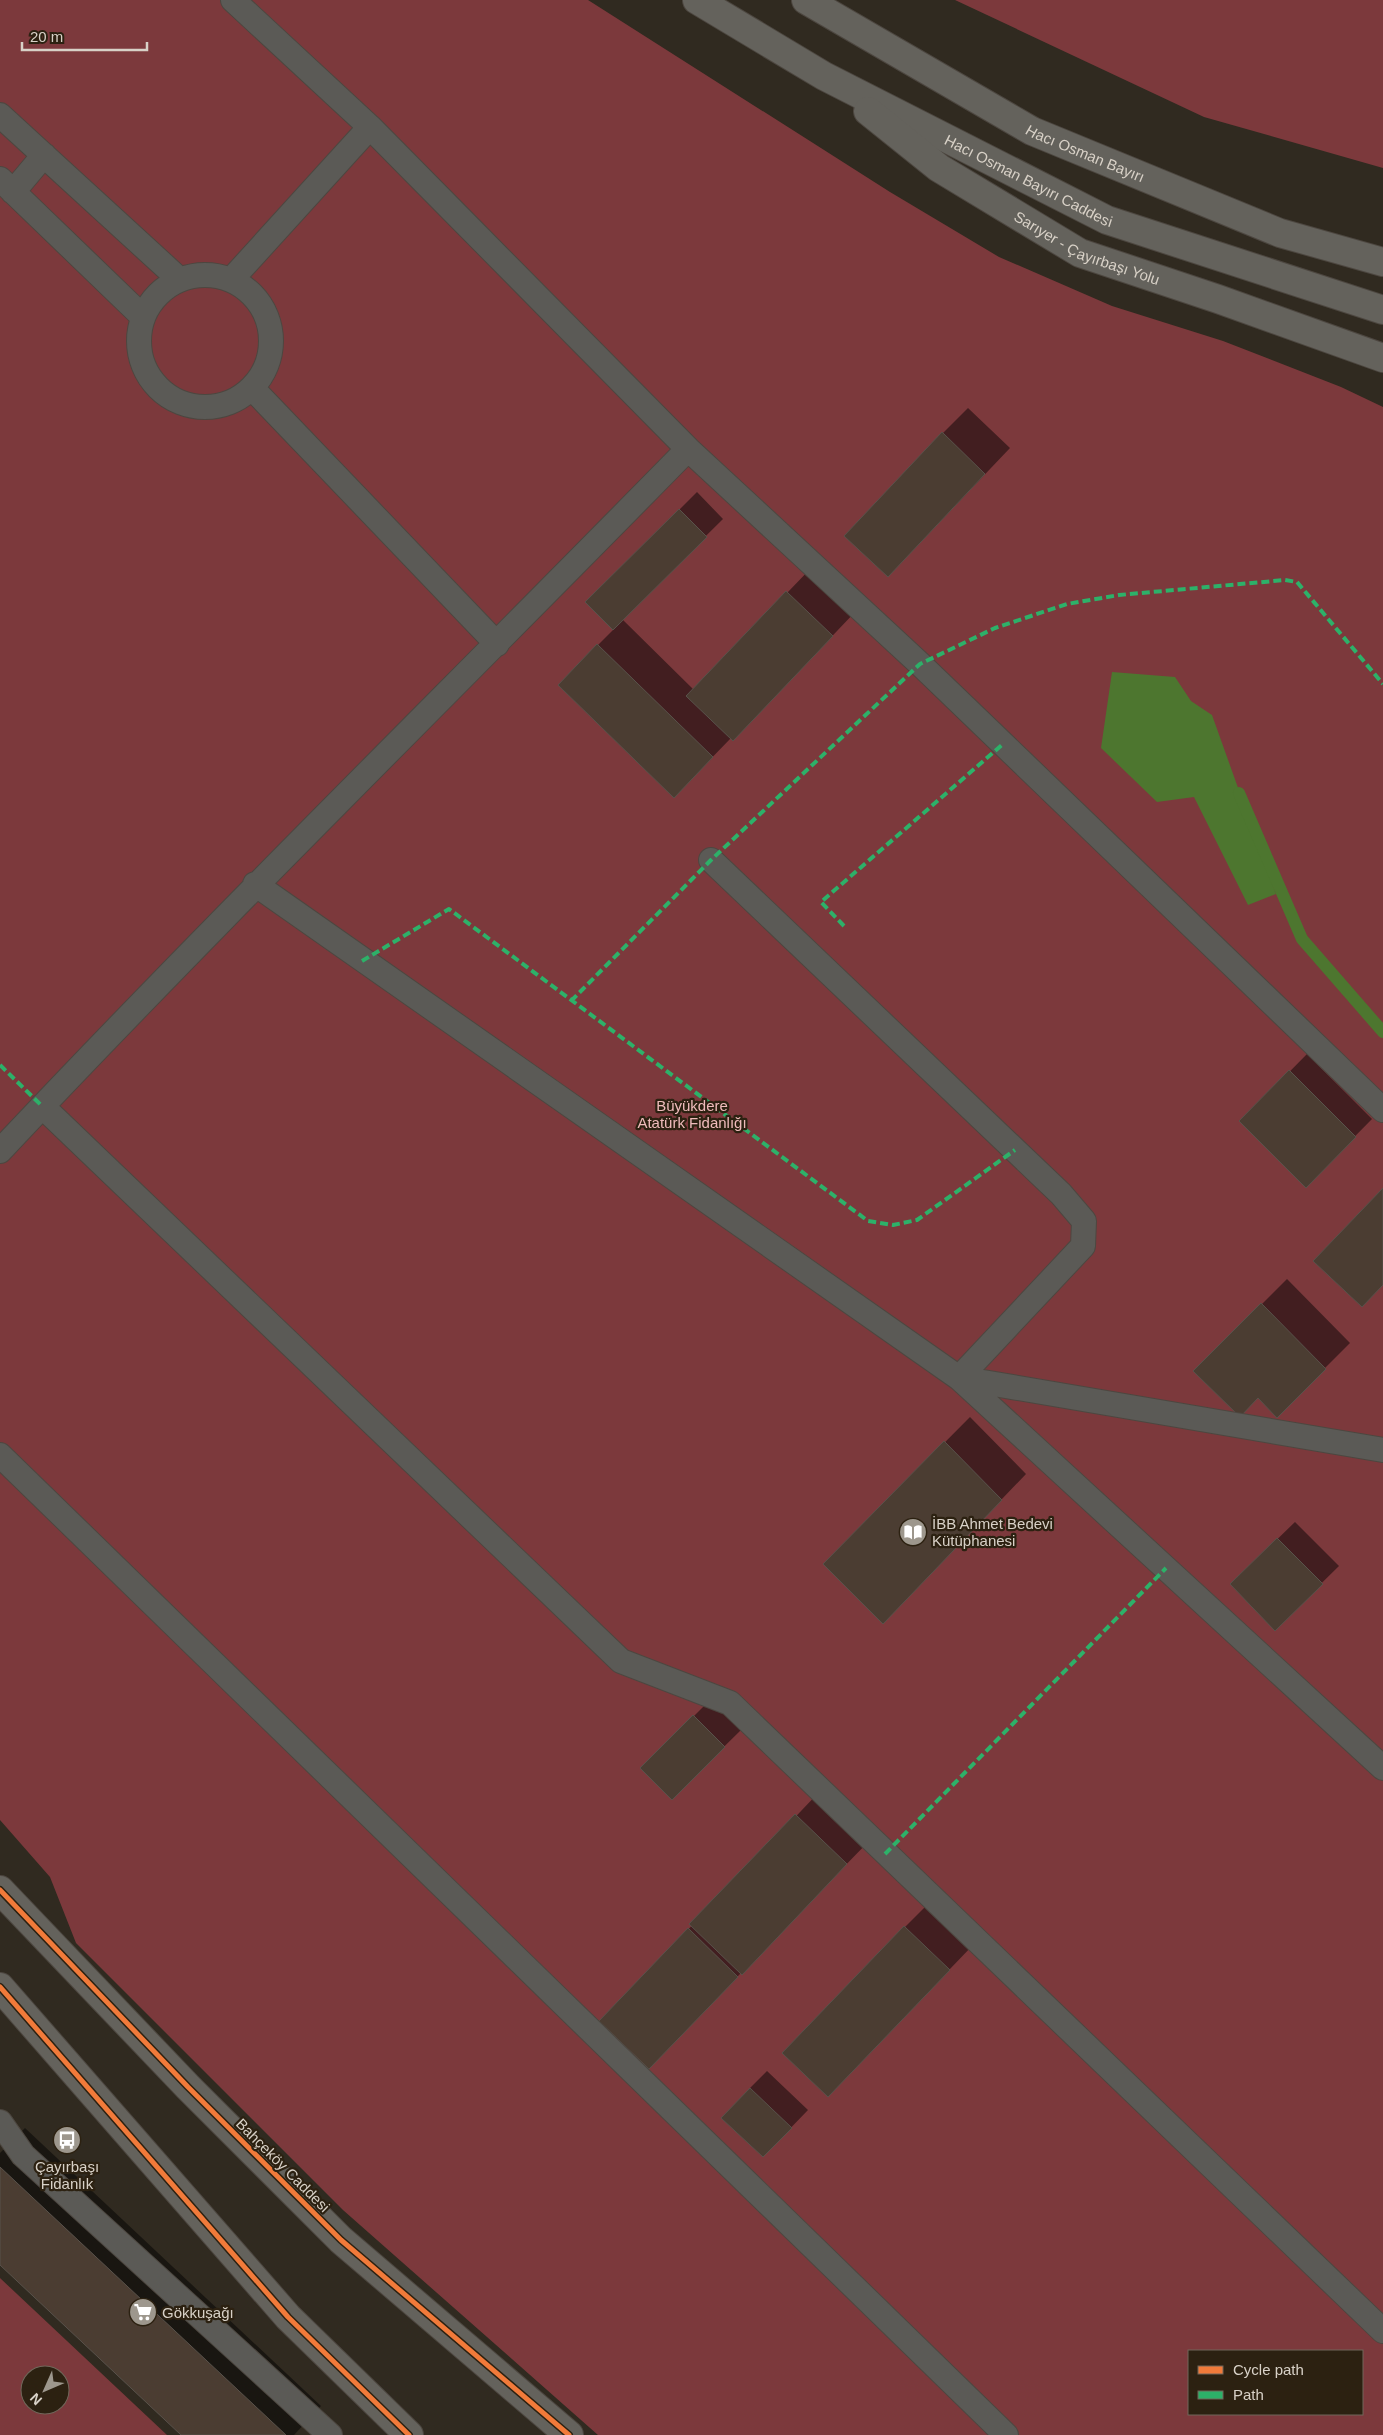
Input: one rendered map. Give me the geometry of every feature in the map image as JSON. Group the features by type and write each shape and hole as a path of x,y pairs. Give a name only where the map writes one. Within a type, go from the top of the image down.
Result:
{"main road":[{"name":"Hacı Osman Bayırı Caddesi","path":"697,0 824,76 1107,220 1383,310"},
{"name":"Hacı Osman Bayırı","path":"806,0 1032,131 1280,233 1383,262"},
{"name":"Sarıyer - Çayırbaşı Yolu","path":"824,76 939,168 1080,253 1383,358"},
{"name":"Bahçeköy Caddesi","path":"0,1890 188,2087 340,2240 569,2435"},
{"path":"0,1987 288,2317 409,2435"}],"lane":[{"path":"234,0 370,127 688,449 920,664 1383,1110"},
{"path":"0,116 180,280"},
{"path":"231,280 370,127"},
{"path":"44,155 6,186 143,317"},
{"path":"205,274 231,280 253,294 267,316 272,342 267,367 252,388 231,402 206,408 181,402 160,389 145,368 139,343 143,317 158,295 180,280 205,274"},
{"path":"252,388 497,644"},
{"path":"0,1151 255,884 497,644 688,449"},
{"path":"711,860 1061,1194 1084,1221 1083,1246 959,1378"},
{"path":"255,884 959,1378 1383,1768"},
{"path":"42,1106 621,1662 730,1702 1383,2331"},
{"path":"959,1378 1383,1450"},
{"path":"0,1455 1006,2435"},
{"path":"0,2122 23,2155 330,2435"}],"green space":[{"name":"Büyükdere Atatürk Fidanlığı","path":"0,0 588,0 890,192 999,257 1112,306 1223,341 1341,387 1383,407 1383,2435 598,2435 343,2210 76,1943 50,1877 0,1820"},
{"path":"955,0 1383,0 1383,168 1204,117"},
{"path":"0,2278 167,2435 0,2435"}],"shaded area":[{"path":"1112,672 1175,677 1191,701 1212,715 1276,894 1248,905 1194,797 1157,802 1101,748"}],"building":[{"path":"942,432 985,474 888,577 844,536"},
{"path":"679,509 707,537 613,630 585,602"},
{"path":"786,591 833,636 733,741 686,696"},
{"path":"597,644 713,757 674,798 558,685"},
{"path":"1289,1070 1356,1137 1306,1188 1239,1121"},
{"path":"1383,1188 1383,1285 1362,1307 1313,1261"},
{"path":"1261,1303 1326,1369 1277,1418 1258,1398 1240,1417 1193,1371"},
{"name":"İBB Ahmet Bedevi Kütüphanesi","path":"944,1441 1002,1500 883,1624 823,1564"},
{"path":"1277,1538 1323,1584 1275,1631 1230,1584"},
{"path":"693,1715 725,1747 672,1800 640,1768"},
{"path":"795,1814 847,1864 742,1975 689,1924"},
{"path":"904,1926 950,1970 828,2097 782,2053"},
{"path":"688,1928 738,1977 649,2069 599,2021"},
{"path":"750,2088 792,2128 763,2157 721,2118"},
{"path":"0,2167 286,2435 181,2435 0,2265"}],"waterway":[{"path":"1239,793 1302,939 1383,1032"}],"marked path":[{"path":"571,1001 711,860 920,664 995,628 1067,604 1119,595 1285,580 1297,582 1383,684"},
{"path":"844,926 821,902 1003,744"},
{"path":"362,961 449,909 868,1221 893,1225 917,1220 1015,1150"},
{"path":"0,1065 42,1106"},
{"path":"885,1854 1166,1568"}],"cycle path":[{"path":"0,1890 188,2087 341,2240 569,2435"},
{"path":"0,1987 288,2317 409,2435"}],"place":[{"name":"İBB Ahmet Bedevi Kütüphanesi","path":"913,1532"},
{"name":"Çayırbaşı Fidanlık","path":"67,2140"},
{"name":"Gökkuşağı","path":"143,2312"}]}
